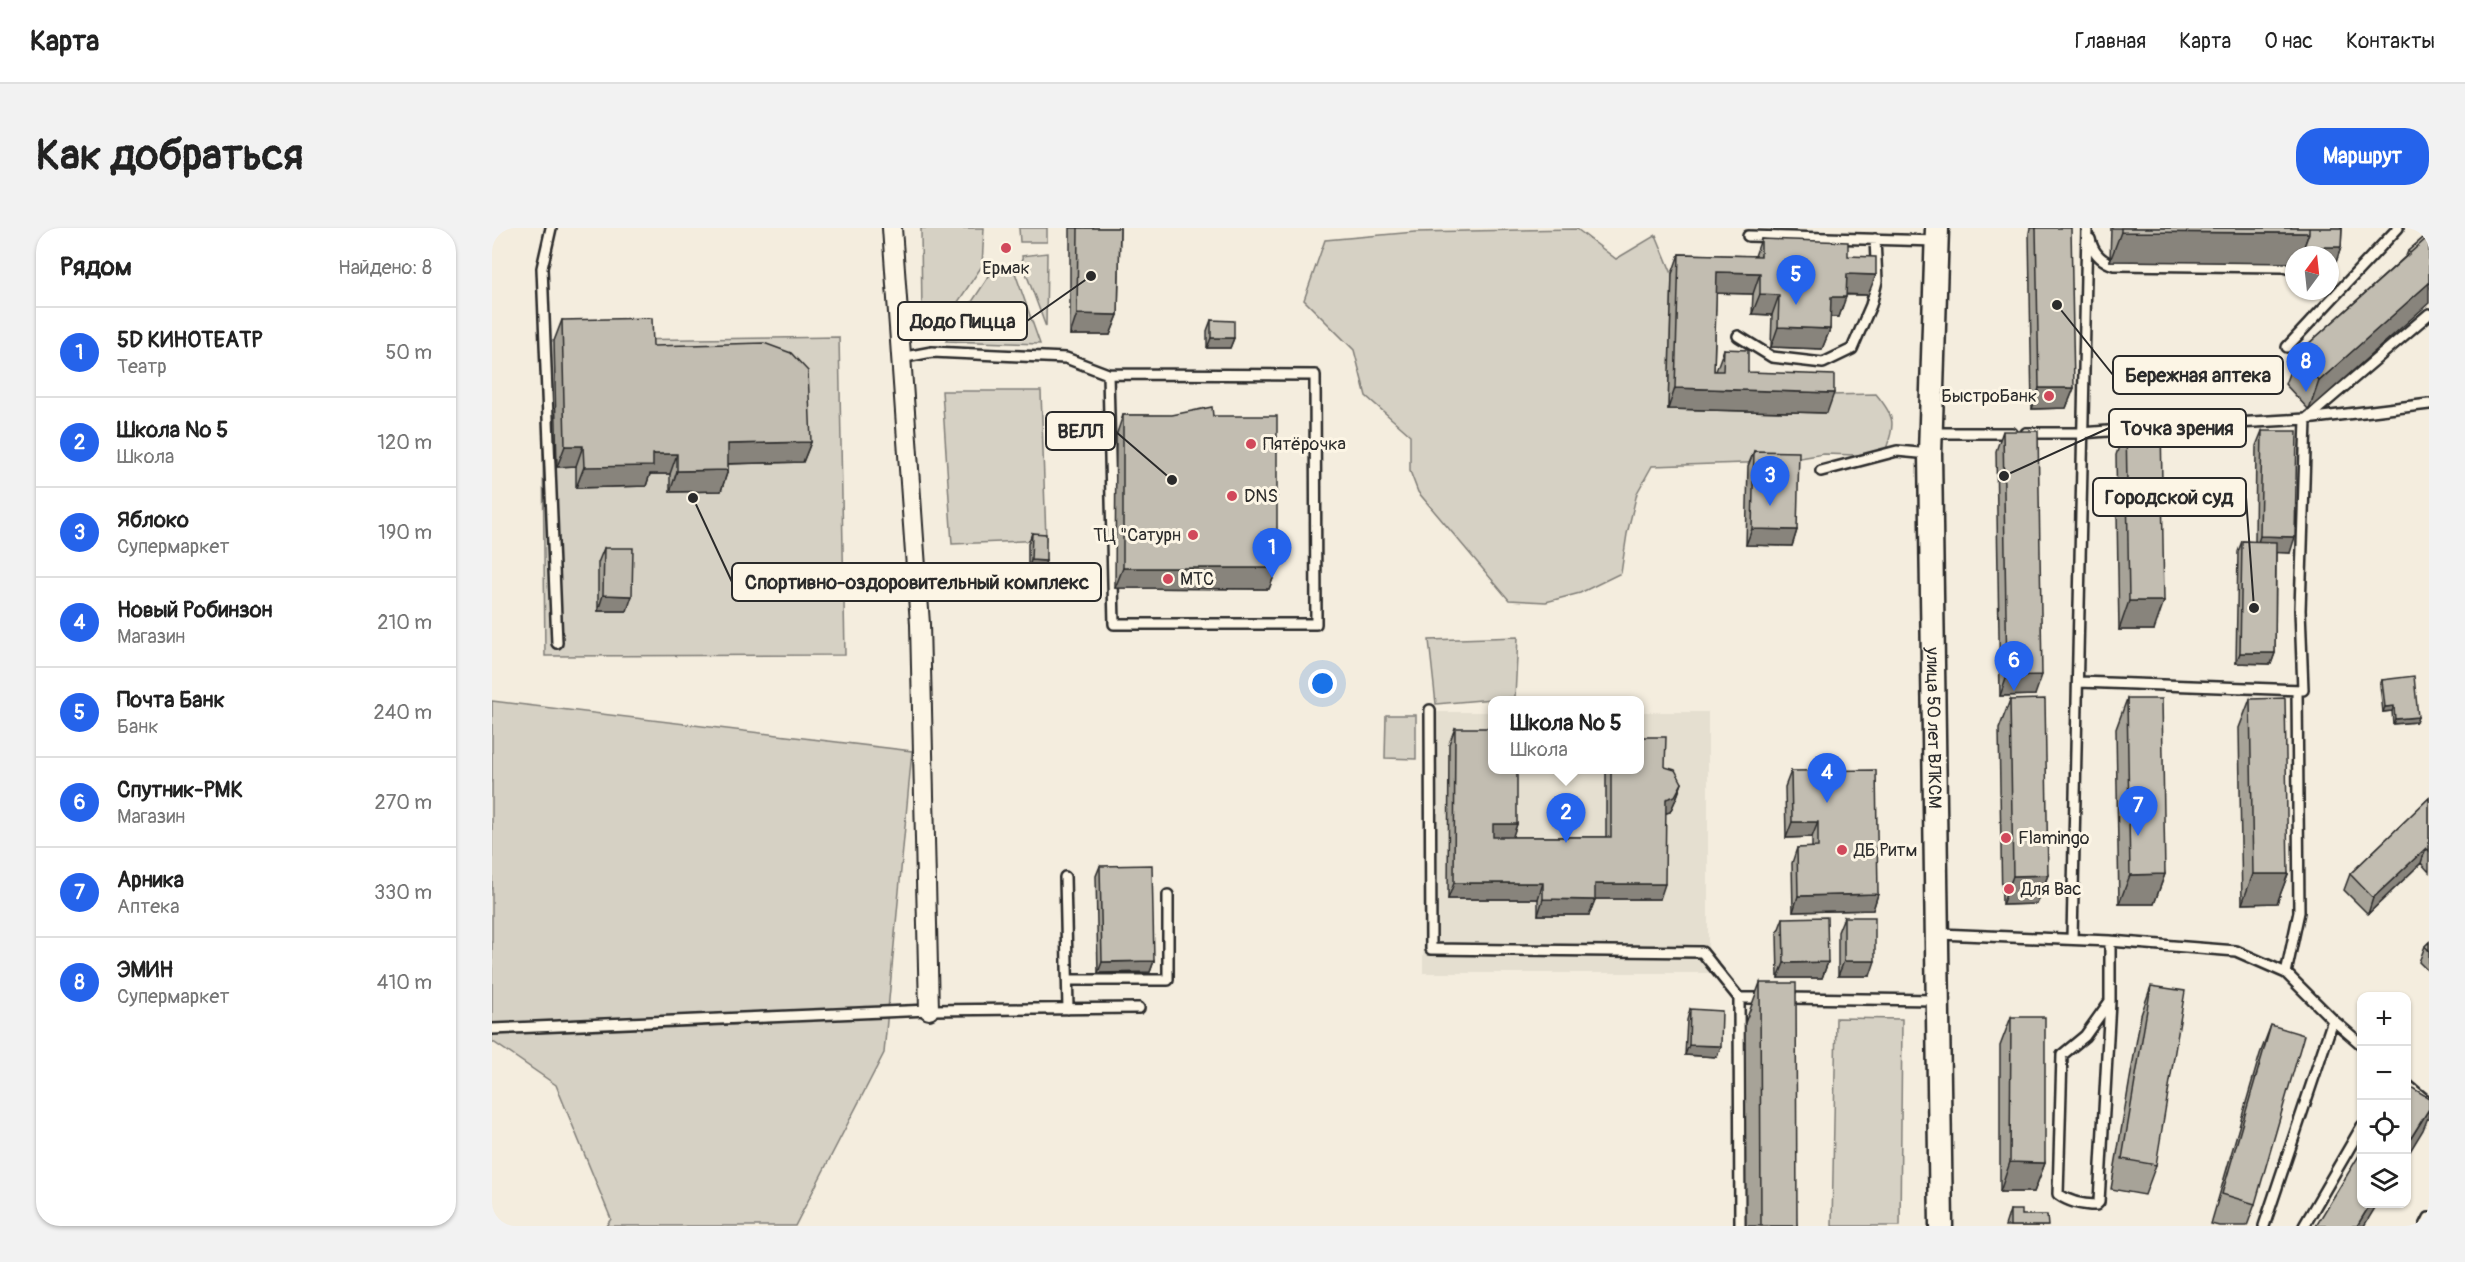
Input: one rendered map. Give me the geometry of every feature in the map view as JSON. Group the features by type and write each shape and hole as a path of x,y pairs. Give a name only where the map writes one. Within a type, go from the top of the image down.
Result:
{"street":[{"path":"892,228 920,624 929,1010"},
{"name":"улица 50 лет ВЛКСМ","path":"1937,234 1930,444 1939,934 1941,1226"}],"lane":[{"path":"551,228 542,268 557,644"},
{"path":"2087,228 2092,248 2103,262 2114,266 2285,268"},
{"path":"2072,939 2087,228"},
{"path":"2339,284 2398,228"},
{"path":"1748,236 1875,239 1937,234"},
{"path":"1738,336 1772,357 1823,363 1852,349 1871,305 1876,281 1875,239"},
{"path":"2287,347 2325,300"},
{"path":"2079,682 2303,690 2300,610 2306,419 2429,314"},
{"path":"900,358 932,352 1066,358 1108,374 1315,375 1316,624 1114,624 1108,374"},
{"path":"1821,471 1930,444 2197,424 2306,419 2429,404"},
{"path":"2286,973 2299,912 2297,690"},
{"path":"1430,710 1431,949 1702,952 1739,998 1740,1226"},
{"path":"1065,878 1068,1009"},
{"path":"1068,980 1168,980 1168,895"},
{"path":"1939,934 2110,941 2236,951 2286,973 2357,1041"},
{"path":"2110,941 2110,1001 2099,1202 2096,1205 2089,1205 2068,1200 2058,1194 2062,1055 2085,1036 2110,1001"},
{"path":"1739,998 1939,1000"},
{"path":"492,1029 929,1010 1139,1008"},
{"path":"2264,1226 2333,1020"},
{"path":"2411,1088 2429,1103"},
{"path":"2304,1226 2357,1133"},
{"path":"2424,1226 2429,1218"}],"shaded area":[{"path":"921,228 984,228 982,266 934,338 927,337 922,319"},
{"path":"1019,228 1047,228 1047,242 1020,242"},
{"path":"1577,229 1616,259 1656,235 1672,274 1668,408 1827,395 1876,394 1887,409 1892,421 1891,434 1885,452 1856,455 1824,454 1776,462 1652,466 1637,493 1621,573 1580,593 1546,602 1509,600 1418,492 1410,471 1410,435 1366,396 1354,350 1304,300 1325,240 1415,232"},
{"path":"1047,253 1046,327 1023,265 1022,256"},
{"path":"995,267 1013,267 1040,344 946,341"},
{"path":"839,337 845,655 545,656 542,341"},
{"path":"942,391 1041,391 1046,540 952,544"},
{"path":"1518,637 1515,696 1488,696 1488,699 1436,704 1429,640"},
{"path":"492,701 912,751 884,1053 795,1226 606,1226 611,1219 556,1085 492,1041"},
{"path":"1423,712 1488,712 1488,774 1644,774 1644,712 1708,712 1708,973 1423,973"},
{"path":"1386,715 1416,715 1416,759 1385,758"},
{"path":"1836,1018 1902,1019 1900,1226 1832,1226"}],"building":[{"path":"1078,228 1120,228 1118,315 1077,314"},
{"path":"2036,228 2071,228 2074,388 2039,388"},
{"path":"2121,228 2309,228 2309,233 2121,232"},
{"path":"2309,228 2342,228 2341,247 2304,246"},
{"path":"2429,233 2429,240 2427,238 2410,253 2408,251"},
{"path":"2427,238 2429,240 2429,283 2319,381 2296,355"},
{"path":"1761,239 1848,242 1848,256 1876,257 1876,275 1847,274 1846,297 1831,297 1830,329 1778,327 1779,295 1760,294 1760,273 1717,272 1714,371 1723,371 1724,349 1748,350 1748,372 1834,375 1834,393 1675,388 1679,254 1761,256"},
{"path":"652,318 653,346 764,343 791,353 808,371 811,442 728,444 728,470 677,471 677,454 653,454 653,466 584,467 583,446 565,446 562,320"},
{"path":"1211,320 1234,321 1234,338 1211,338"},
{"name":"ТЦ \"Сатурн","path":"1212,407 1213,416 1277,416 1277,568 1123,568 1123,415 1172,415"},
{"path":"2161,425 2164,601 2129,601 2126,426"},
{"path":"2003,431 2038,431 2042,675 2007,676"},
{"path":"2262,431 2297,431 2295,537 2260,536"},
{"path":"1754,451 1799,452 1797,530 1752,529"},
{"path":"1032,533 1046,534 1046,561 1031,560"},
{"path":"2242,541 2276,542 2275,653 2240,653"},
{"path":"604,548 633,548 632,596 603,595"},
{"path":"2414,676 2418,717 2395,719 2394,706 2385,707 2382,680"},
{"path":"2285,698 2288,874 2253,874 2250,699"},
{"path":"2045,699 2048,875 2013,876 2010,700"},
{"path":"2127,699 2162,699 2165,874 2130,875"},
{"path":"1455,728 1488,728 1488,774 1517,774 1517,824 1493,824 1493,837 1611,837 1611,774 1644,774 1644,737 1666,737 1665,767 1675,770 1682,783 1675,796 1666,799 1665,884 1595,884 1595,900 1543,899 1543,883 1454,883"},
{"name":"ДБ Ритм","path":"1876,770 1878,894 1798,896 1797,848 1818,847 1818,822 1792,822 1791,771"},
{"path":"2429,798 2429,851 2426,848 2373,898 2350,874"},
{"path":"1152,865 1154,961 1102,962 1100,866"},
{"path":"1827,917 1828,962 1784,963 1783,918"},
{"path":"1844,917 1875,917 1875,961 1844,961"},
{"path":"1760,983 1796,983 1797,1226 1761,1226"},
{"path":"2151,986 2185,991 2156,1165 2122,1159"},
{"path":"1690,1009 1722,1011 1721,1046 1689,1045"},
{"path":"2011,1017 2045,1017 2045,1163 2010,1162"},
{"path":"2271,1025 2304,1035 2255,1204 2222,1194"},
{"path":"2411,1087 2429,1098 2429,1109 2411,1138"},
{"path":"2357,1159 2357,1208 2368,1208 2357,1226 2316,1226"},
{"path":"2010,1210 2022,1210 2022,1215 2047,1215 2048,1226 2010,1226"}],"place":[{"name":"Ермак","path":"1006,248"},
{"name":"Додо Пицца","path":"1091,276"},
{"name":"Почта Банк","path":"1796,305"},
{"name":"Бережная аптека","path":"2057,305"},
{"name":"ЭМИН","path":"2306,392"},
{"name":"БыстроБанк","path":"2049,396"},
{"name":"Пятёрочка","path":"1251,444"},
{"name":"Точка зрения","path":"2004,476"},
{"name":"ВЕЛЛ","path":"1172,480"},
{"name":"DNS","path":"1232,496"},
{"name":"Спортивно-оздоровительный комплекс","path":"693,498"},
{"name":"Яблоко","path":"1770,506"},
{"name":"ТЦ \"Сатурн","path":"1193,535"},
{"name":"5D КИНОТЕАТР","path":"1272,578"},
{"name":"МТС","path":"1168,579"},
{"name":"Городской суд","path":"2254,608"},
{"name":"Спутник-РМК","path":"2014,691"},
{"name":"Новый Робинзон","path":"1827,803"},
{"name":"Арника","path":"2138,836"},
{"name":"Flamingo","path":"2006,838"},
{"name":"Школа № 5","path":"1566,843"},
{"name":"ДБ Ритм","path":"1842,850"},
{"name":"Для Вас","path":"2009,889"}]}
